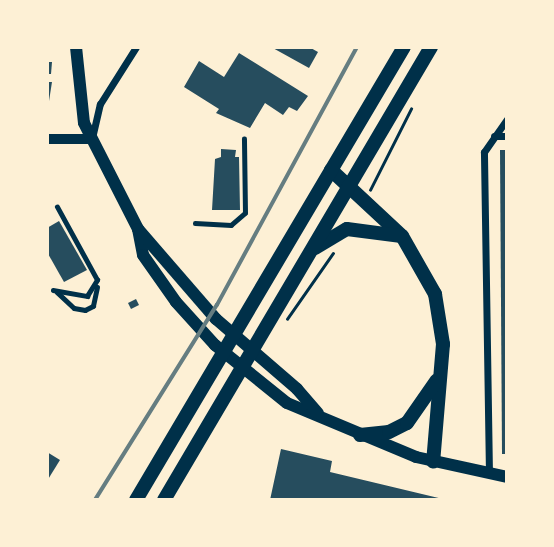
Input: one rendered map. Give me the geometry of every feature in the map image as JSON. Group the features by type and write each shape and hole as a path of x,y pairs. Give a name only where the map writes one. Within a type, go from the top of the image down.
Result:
{"highway":[{"path":"136,500 404,47"},
{"path":"164,500 431,47"},
{"path":"331,170 402,236 435,293 442,328 433,462"},
{"path":"311,251 347,229 402,236"},
{"path":"360,435 389,432 409,422 441,373"}],"main road":[{"path":"76,47 82,115 138,229 216,319 298,389 319,414"},
{"path":"138,229 143,255 176,302 215,345 287,403 319,414 360,435 433,462 507,477"}],"street":[{"path":"47,139 92,139 100,104 136,47"},
{"path":"489,475 484,160 494,136 507,118"},
{"path":"494,136 507,136"}],"lane":[{"path":"195,223 231,225 245,213 244,139"},
{"path":"57,206 97,280 95,302 85,310 74,308 53,290 87,296 97,280"}],"building":[{"path":"271,47 309,47 318,52 309,68"},
{"path":"239,53 308,96 297,111 289,107 283,115 265,103 250,128 216,113 219,109 184,87 199,61 224,77"},
{"path":"47,62 52,62 51,74 47,74"},
{"path":"47,82 52,82 49,101 47,100"},
{"path":"221,149 236,150 235,157 239,157 240,210 212,210 215,159 221,157"},
{"path":"500,150 507,150 507,454 502,454"},
{"path":"59,221 87,270 64,282 47,252 47,228"},
{"path":"136,299 139,305 131,309 128,303"},
{"path":"281,449 332,461 330,472 447,500 270,500"},
{"path":"47,452 60,460 47,481"}],"railway":[{"path":"95,500 217,305 357,47"}]}
